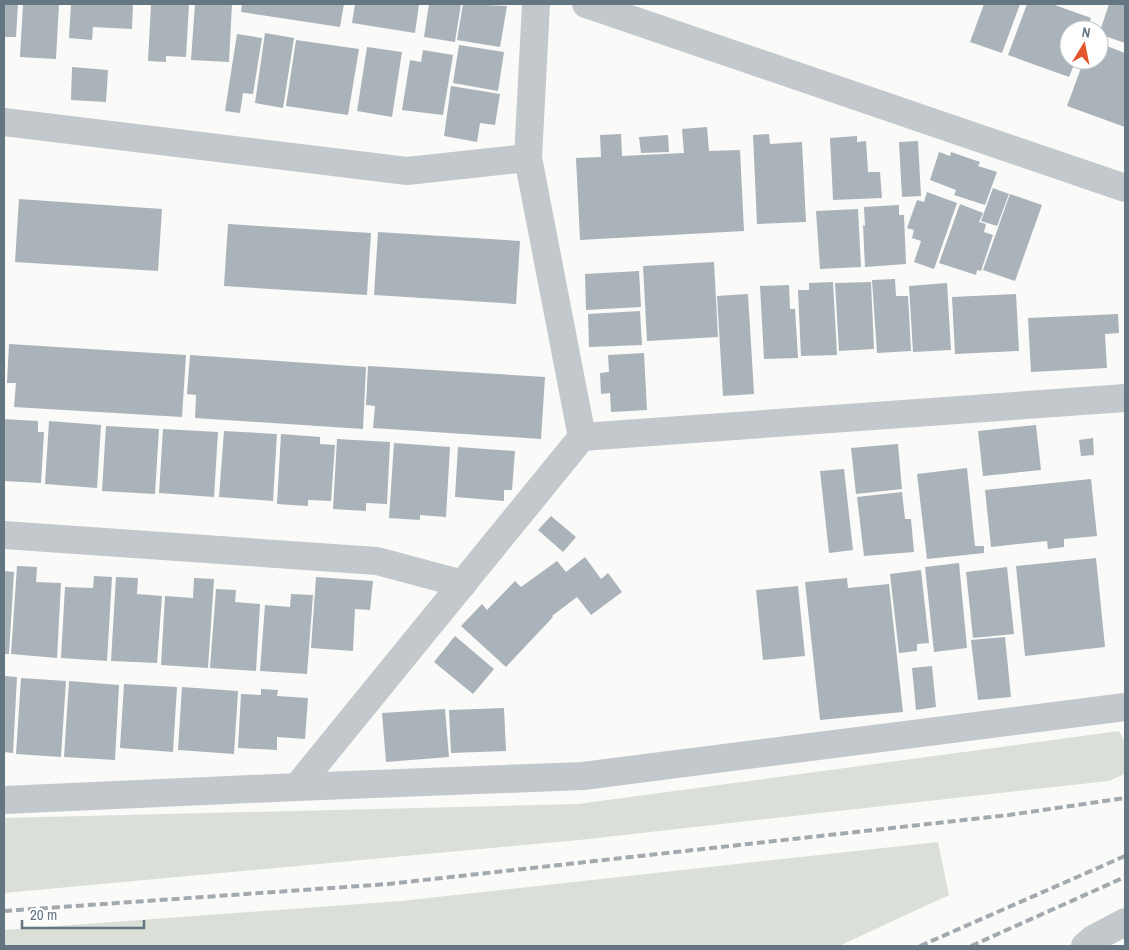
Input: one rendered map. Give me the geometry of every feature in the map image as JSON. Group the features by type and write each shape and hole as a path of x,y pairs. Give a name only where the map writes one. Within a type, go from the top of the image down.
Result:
{"street":[{"path":"536,4 528,158 582,437"},
{"path":"586,4 1125,188"},
{"path":"4,122 407,171 528,158"},
{"path":"297,787 582,437 1125,398"},
{"path":"4,535 377,561 463,584"},
{"path":"4,800 583,776 1125,707"},
{"path":"1085,946 1093,939 1125,922"}],"shaded area":[{"path":"1119,731 1125,742 1125,774 1108,781 579,840 4,893 4,818 578,804"},
{"path":"938,842 949,895 839,946 4,946 4,930 401,901"}],"building":[{"path":"4,4 18,4 16,37 4,37"},
{"path":"23,4 59,4 56,59 20,57"},
{"path":"71,4 133,4 132,29 93,27 92,40 69,38"},
{"path":"151,4 189,4 186,57 166,56 166,62 148,61"},
{"path":"195,4 232,4 229,62 191,60"},
{"path":"242,4 344,4 340,27 241,12"},
{"path":"355,4 419,4 415,33 352,23"},
{"path":"429,4 461,4 455,42 424,37"},
{"path":"463,4 507,6 500,47 457,40"},
{"path":"984,4 1020,4 1002,53 970,42"},
{"path":"1027,4 1052,4 1091,18 1090,20 1059,20 1059,70 1072,70 1069,77 1008,55"},
{"path":"1109,4 1125,5 1125,43 1109,37 1109,20 1104,20"},
{"path":"265,33 294,38 283,108 255,103"},
{"path":"237,34 262,38 253,94 243,93 240,113 225,111"},
{"path":"296,40 359,49 348,115 286,106"},
{"path":"459,45 504,52 498,91 453,83"},
{"path":"367,47 402,52 392,117 357,111"},
{"path":"1109,47 1125,53 1125,127 1067,106 1080,70 1109,70"},
{"path":"423,50 453,55 443,115 402,110 410,60 421,62"},
{"path":"72,67 108,70 106,102 71,100"},
{"path":"451,86 500,94 495,125 480,123 477,142 444,136"},
{"path":"707,127 709,151 740,150 744,231 580,240 576,158 601,157 600,135 621,134 622,156 684,153 682,129"},
{"path":"769,134 770,144 802,142 806,222 757,224 753,135"},
{"path":"668,135 669,152 641,153 639,137"},
{"path":"857,136 857,142 866,141 868,172 880,172 882,198 833,200 830,138"},
{"path":"918,141 921,196 902,197 899,142"},
{"path":"939,152 950,156 951,152 980,162 978,166 997,172 985,205 954,195 956,190 930,180"},
{"path":"993,188 1009,194 997,226 981,221"},
{"path":"927,192 957,203 934,269 914,262 921,241 912,238 914,230 907,228 917,200 924,202"},
{"path":"1010,194 1042,205 1015,281 983,270"},
{"path":"19,199 162,209 158,271 15,262"},
{"path":"960,204 983,213 979,222 986,224 984,232 993,235 981,271 977,270 976,275 939,263"},
{"path":"899,205 899,215 904,215 906,264 865,267 864,207"},
{"path":"858,209 861,267 820,269 816,211"},
{"path":"228,224 371,233 367,295 224,286"},
{"path":"378,232 520,241 516,304 374,295"},
{"path":"714,262 718,337 647,341 643,266"},
{"path":"639,271 641,307 586,310 585,274"},
{"path":"895,279 896,296 908,296 911,351 877,353 872,280"},
{"path":"833,282 837,355 801,356 798,290 809,290 809,283"},
{"path":"871,282 874,349 839,351 835,283"},
{"path":"947,283 951,350 913,352 909,286"},
{"path":"789,285 790,309 795,309 798,358 764,359 760,286"},
{"path":"748,294 754,394 723,396 717,296"},
{"path":"1016,294 1019,351 955,354 952,297"},
{"path":"640,311 642,345 589,347 588,314"},
{"path":"1118,314 1119,333 1105,334 1107,368 1031,372 1028,318"},
{"path":"9,344 186,355 182,417 14,407 16,383 7,383"},
{"path":"644,353 647,410 611,412 610,393 601,394 600,373 609,372 608,355"},
{"path":"190,355 366,367 363,429 195,418 196,395 187,394"},
{"path":"368,366 545,377 541,439 373,428 375,406 366,405"},
{"path":"4,419 38,421 38,432 44,432 41,483 4,481"},
{"path":"49,421 101,425 97,488 45,484"},
{"path":"1036,425 1041,470 983,476 978,431"},
{"path":"106,426 159,429 155,494 102,491"},
{"path":"163,429 218,432 214,497 159,493"},
{"path":"224,431 277,434 273,501 219,497"},
{"path":"281,434 320,437 320,444 335,445 331,501 308,500 308,506 277,504"},
{"path":"1093,438 1094,455 1081,456 1079,440"},
{"path":"337,439 390,442 387,504 366,503 366,511 333,509"},
{"path":"394,443 450,447 446,517 420,515 420,520 389,518"},
{"path":"898,444 902,489 856,494 851,448"},
{"path":"458,447 515,451 512,490 504,490 504,501 455,497"},
{"path":"967,468 975,546 984,546 984,553 927,559 917,474"},
{"path":"844,469 853,550 829,553 820,471"},
{"path":"1091,479 1097,536 1064,539 1064,547 1048,549 1047,541 991,547 985,490"},
{"path":"902,492 905,519 911,519 914,552 864,556 857,497"},
{"path":"551,516 576,537 563,552 538,530"},
{"path":"585,557 601,579 608,573 622,592 591,615 577,597 552,616 506,667 461,626 482,604 487,610 515,581 521,587 557,561 566,572"},
{"path":"1096,558 1105,647 1025,656 1016,566"},
{"path":"959,563 967,648 934,652 925,567"},
{"path":"17,566 37,567 36,582 61,583 57,658 11,654"},
{"path":"1007,567 1014,634 973,638 966,572"},
{"path":"921,570 929,643 917,644 917,651 899,653 890,574"},
{"path":"4,571 14,572 9,654 4,654"},
{"path":"94,576 112,577 107,661 61,658 65,587 93,588"},
{"path":"116,577 138,578 137,594 162,596 157,663 111,661"},
{"path":"316,577 373,581 370,610 355,609 353,651 311,648"},
{"path":"194,578 214,579 208,668 161,665 165,596 193,598"},
{"path":"847,578 848,588 889,584 903,712 820,720 805,582"},
{"path":"798,586 805,656 763,660 756,590"},
{"path":"216,589 236,590 235,602 260,604 256,671 210,668"},
{"path":"291,594 313,595 307,674 260,671 265,605 290,607"},
{"path":"455,636 494,669 473,694 434,662"},
{"path":"1005,637 1011,697 978,700 971,640"},
{"path":"932,666 936,707 916,710 912,668"},
{"path":"4,676 17,677 13,753 4,752"},
{"path":"21,678 66,681 61,757 16,754"},
{"path":"69,681 119,685 115,760 64,757"},
{"path":"124,684 177,687 173,752 120,748"},
{"path":"182,687 238,691 234,754 178,750"},
{"path":"261,689 278,690 277,696 308,698 305,739 277,737 277,750 238,748 241,694 261,695"},
{"path":"504,708 506,751 451,753 449,710"},
{"path":"445,709 449,757 386,762 382,713"}],"railway":[{"path":"4,911 388,884 1009,815 1125,798"},
{"path":"920,946 1125,856"},
{"path":"971,946 1125,877"}]}
